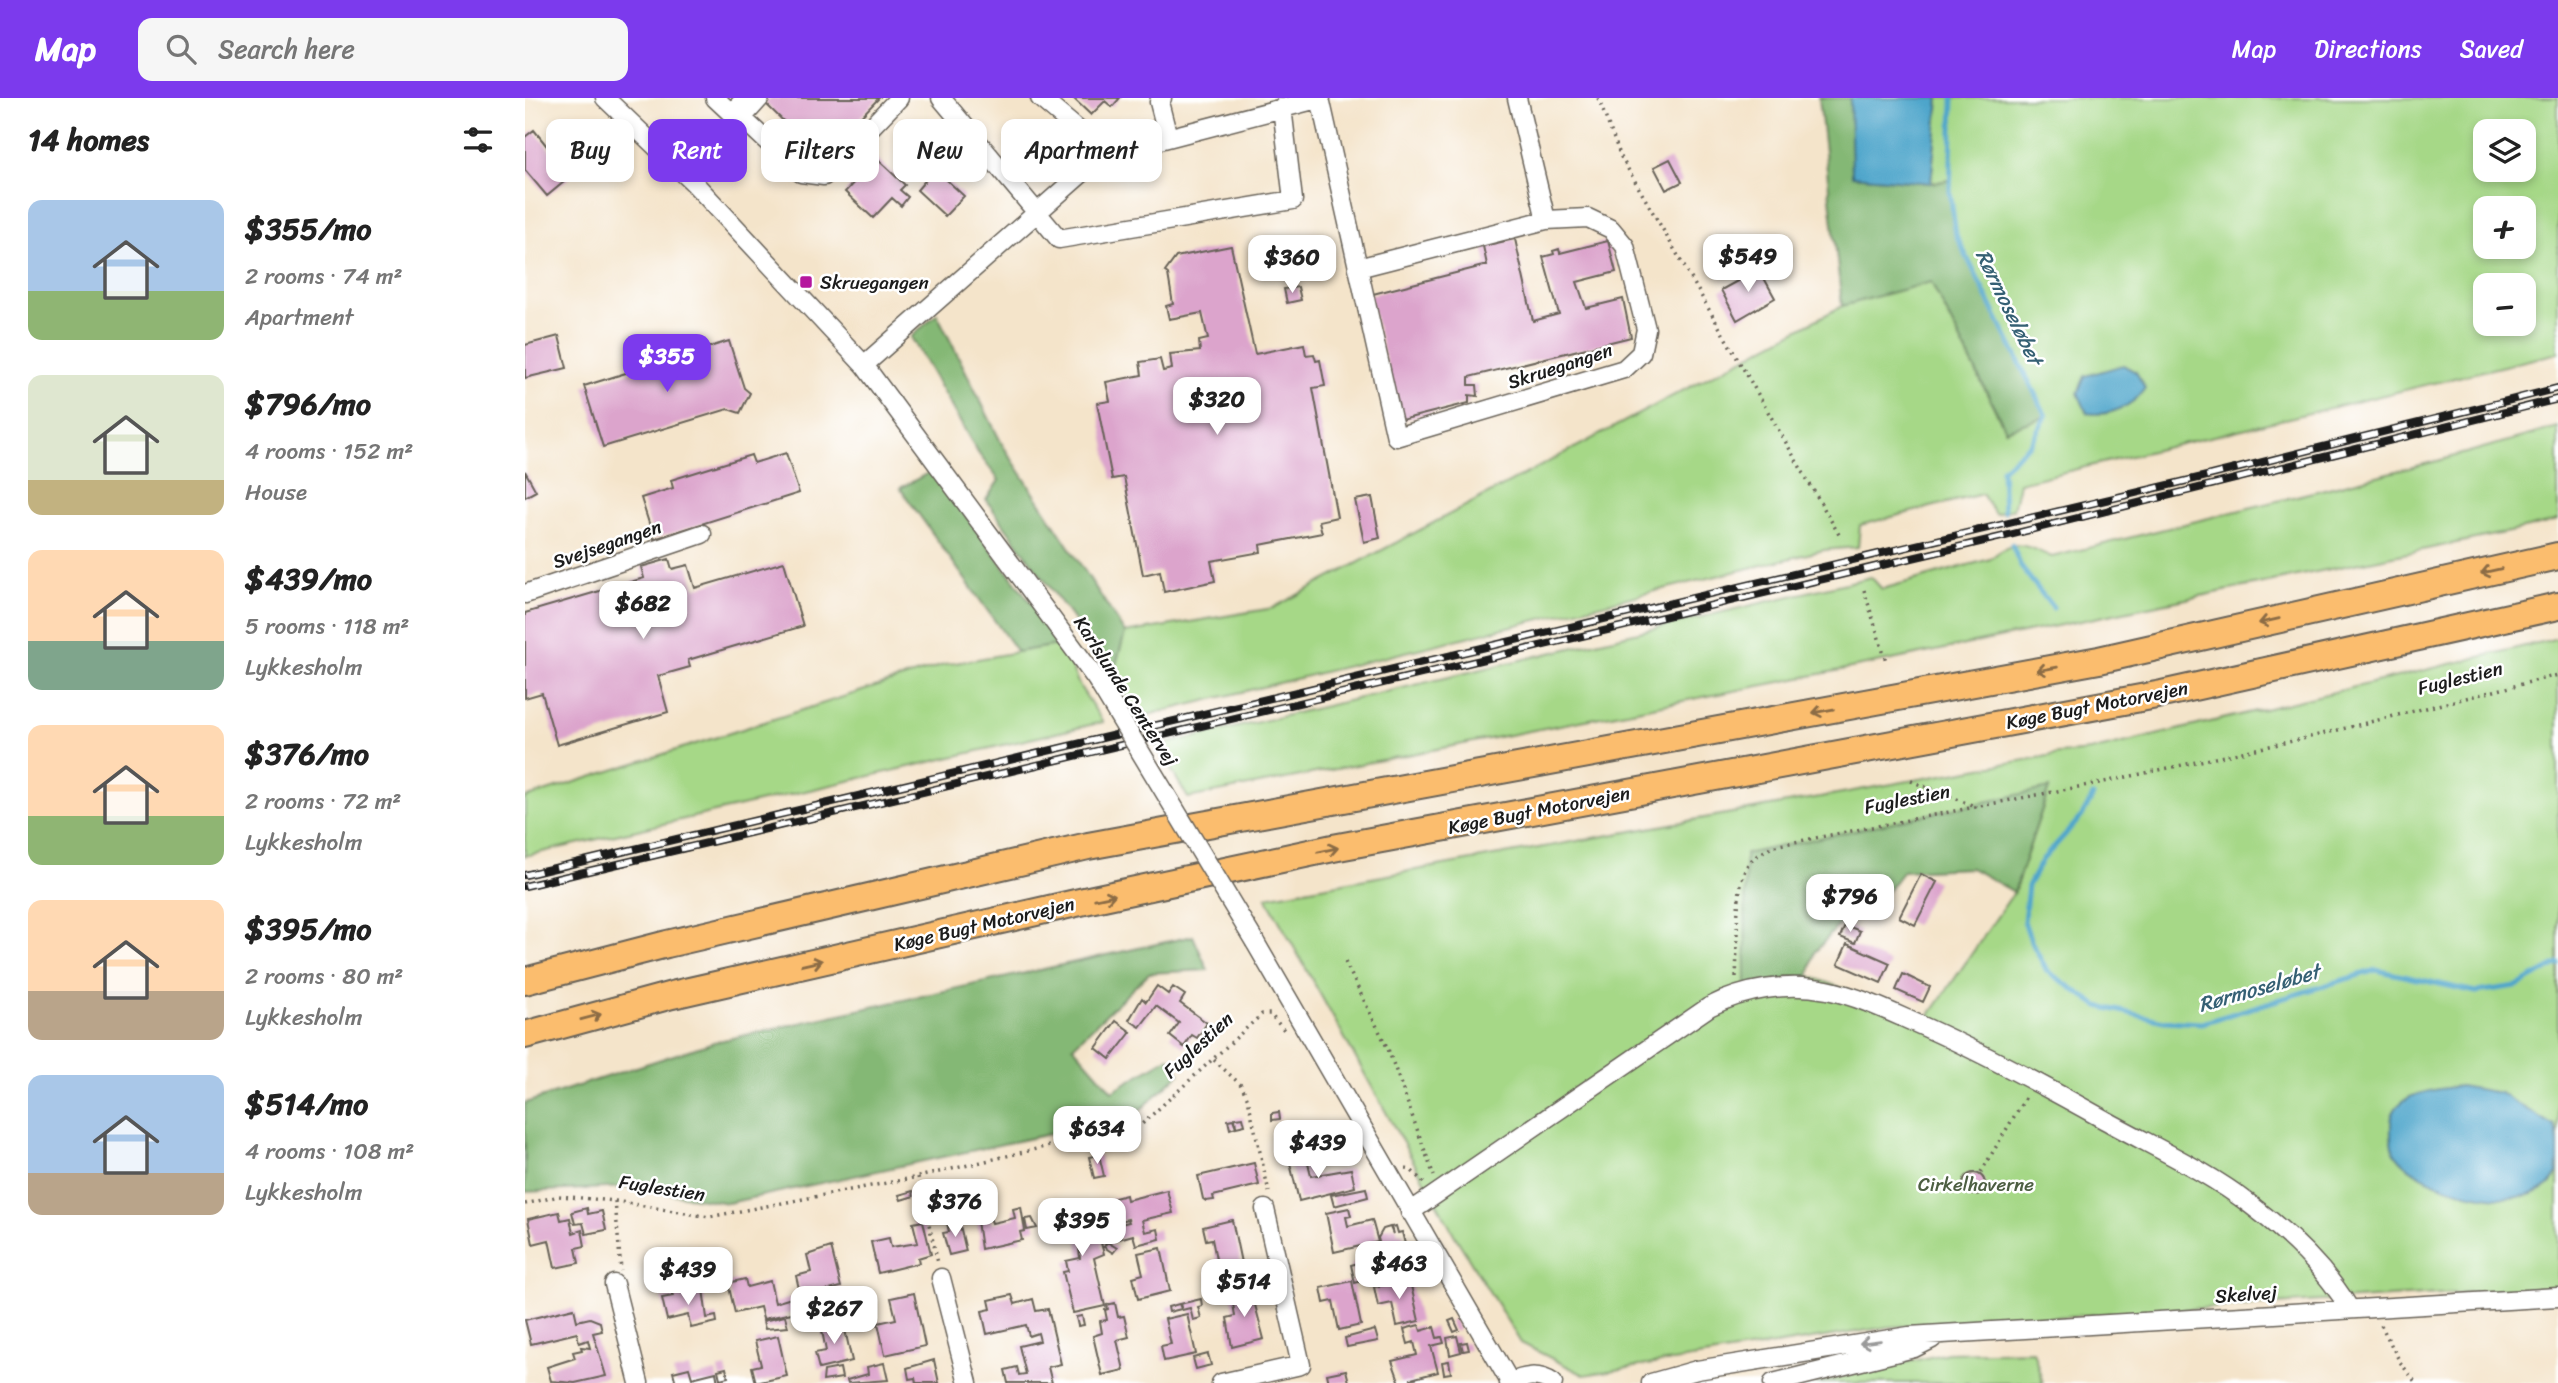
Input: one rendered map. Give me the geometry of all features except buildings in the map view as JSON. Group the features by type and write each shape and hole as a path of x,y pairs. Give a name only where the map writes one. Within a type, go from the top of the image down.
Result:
{"highway":[{"path":"525,981 667,944 1089,846 2099,660 2558,556"},
{"name":"Køge Bugt Motorvejen","path":"525,1035 685,992 1089,900 1333,848 2162,694 2558,606"}],"street":[{"name":"Karlslunde Centervej","path":"605,98 695,184 864,365 1097,680 1255,942 1510,1383"},
{"path":"715,98 731,113 746,98"},
{"path":"760,98 742,118 801,173 824,176 899,98"},
{"path":"941,98 1059,239 1293,200 1282,107"},
{"path":"1040,98 1065,119"},
{"path":"1162,98 1159,102 1168,137"},
{"name":"Skruegangen","path":"1162,139 1320,98 1358,268 1396,437 1624,369 1641,353 1646,329 1625,246 1611,229 1588,218 1546,220 1358,268"},
{"path":"1517,98 1546,220"},
{"name":"Skruegangen","path":"864,365 1071,182"},
{"name":"Svejsegangen","path":"525,594 702,534"},
{"path":"1410,1212 1709,1007 1735,993 1785,987 1826,989 1886,1010 1961,1043 2197,1170 2251,1204 2288,1236 2335,1284 2349,1308"},
{"path":"1221,1383 1301,1365 1265,1209"},
{"path":"941,1278 968,1383"},
{"path":"614,1284 639,1383"},
{"name":"Skelvej","path":"1651,1383 1697,1370 1909,1336 2558,1297"},
{"name":"Skelvej","path":"1773,1383 1914,1348 1938,1336"},
{"path":"1510,1383 1525,1376 1545,1378 1553,1383"}],"path":[{"path":"1598,98 1621,157 1841,538"},
{"path":"1864,590 1886,661"},
{"name":"Fuglestien","path":"1735,993 1741,888 1747,866 1758,855 1774,846 1978,807 2302,739 2558,675"},
{"path":"1911,781 1978,807"},
{"path":"1345,962 1388,1049 1437,1193"},
{"name":"Fuglestien","path":"525,1204 559,1196 615,1201 709,1217 918,1177 1142,1124 1262,1014 1270,1014 1291,1038"},
{"path":"1214,1060 1241,1085 1248,1099 1271,1197 1265,1209"},
{"path":"1981,1172 2035,1081"},
{"path":"1389,1175 1399,1168 1411,1170 1437,1193"},
{"path":"918,1177 941,1278"},
{"path":"614,1284 623,1268 615,1201"},
{"path":"2372,1307 2400,1362 2416,1383"}],"green space":[{"path":"1819,98 1850,98 1853,176 1931,183 1950,180 1956,235 2046,416 2006,430 1931,282 1842,306"},
{"path":"1939,98 2558,98 2558,353 2019,483 2013,509 1995,514 1982,494 1860,525 1858,547 1824,550 1139,717 1113,674 1125,633 1273,608 1842,306 1931,281 2005,430 2045,416 1956,235 1950,180 1931,183"},
{"path":"937,314 1002,444 1125,633 1113,674 986,500 999,480 978,453 911,337"},
{"path":"2558,427 2558,520 2528,528 1897,659 1188,798 1157,746 1871,577 1882,589 1990,559 2013,546 2020,545 2052,557 2437,461"},
{"path":"932,471 1062,644 1017,652 900,488"},
{"name":"Cirkelhaverne","path":"2558,638 2558,1287 1888,1327 1584,1375 1521,1343 1455,1236 1266,897 2059,754 2090,751","holes":["2049,789 2014,892 1927,1019 1809,976 1746,985 1746,854"]},
{"path":"1062,644 1079,685 1103,722 525,856 525,798 944,665"},
{"path":"2049,788 2014,892 1971,868 1903,871 1887,892 1857,904 1815,952 1809,976 1746,985 1745,854"},
{"path":"1193,936 1208,970 1149,973 1073,1046 1112,1091 1169,1057 1180,1073 1134,1116 728,1203 627,1187 525,1192 525,1103 714,1042"},
{"path":"2033,1351 2043,1383 1814,1383 1948,1353"}],"water":[{"path":"1850,98 1939,98 1931,183 1852,176"},
{"path":"2123,365 2136,372 2145,388 2134,400 2120,409 2087,413 2078,393 2085,376"},
{"path":"2460,1086 2500,1093 2554,1126 2558,1141 2557,1173 2545,1188 2525,1196 2501,1198 2474,1195 2423,1177 2404,1164 2391,1142 2392,1116 2397,1107 2415,1095"}],"waterway":[{"name":"Rørmoseløbet","path":"1953,98 1950,192 1956,235 2046,416 2030,444 2002,469 2004,512"},
{"name":"Rørmoseløbet","path":"2012,545 2021,567 2053,608"},
{"name":"Rørmoseløbet","path":"2093,796 2082,816 2043,859 2028,886 2024,921 2047,971 2098,1006 2164,1021 2202,1023 2376,970 2476,992 2517,986 2558,964"}],"railway":[{"path":"525,875 2211,475 2558,388"},
{"path":"525,886 2001,537 2558,399"}],"place":[{"name":"Skruegangen","path":"806,282"}]}
